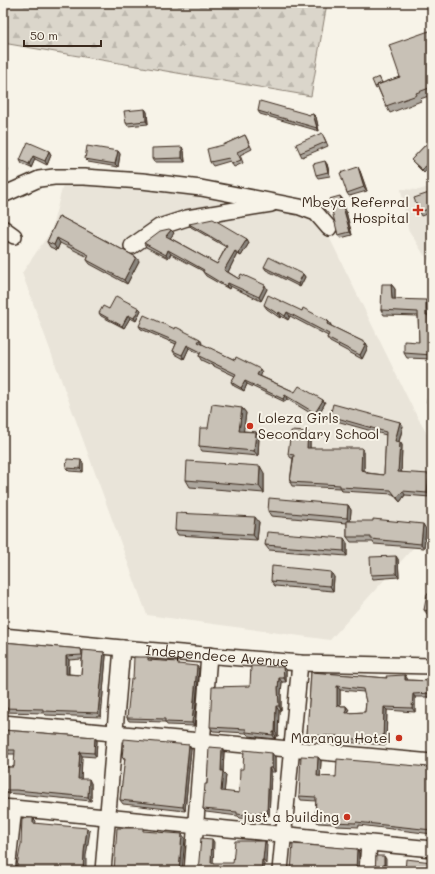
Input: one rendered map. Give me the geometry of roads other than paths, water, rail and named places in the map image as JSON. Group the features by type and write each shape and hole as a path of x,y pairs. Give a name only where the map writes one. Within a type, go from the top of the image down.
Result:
{"street":[{"path":"3,195 39,179 84,176 201,188 281,203 316,213 329,228"},
{"path":"132,246 159,227 187,218 281,203"},
{"name":"Independece Avenue","path":"3,636 300,663 432,666"},
{"path":"103,871 122,648"},
{"path":"192,871 209,655"},
{"path":"280,871 300,663"},
{"path":"3,723 432,762"},
{"path":"7,871 8,808 432,849"},
{"path":"367,871 369,843"}],"place":[{"name":"Mbeya Referral Hospital","path":"418,210"},
{"name":"Loleza Girls Secondary School","path":"250,426"},
{"name":"Marangu Hotel","path":"399,738"},
{"name":"just a building","path":"347,817"}]}
